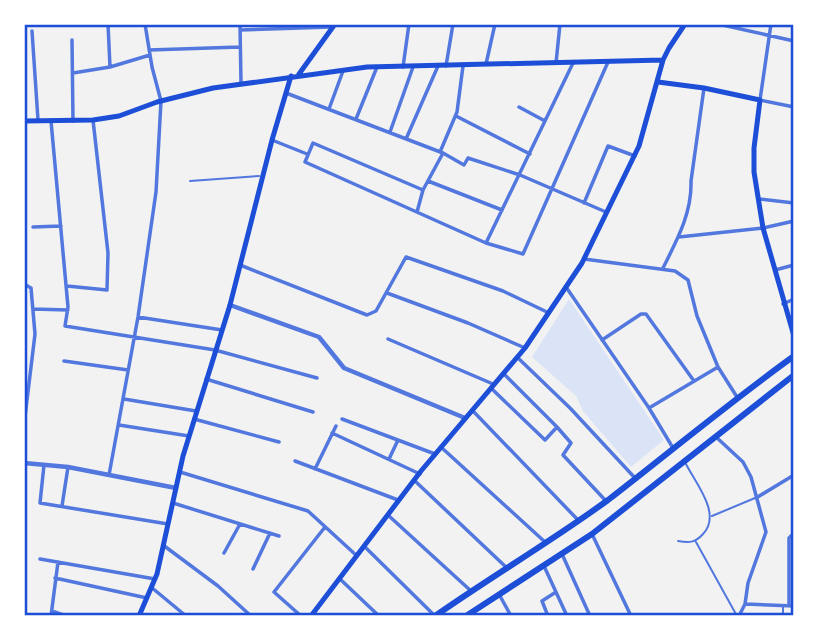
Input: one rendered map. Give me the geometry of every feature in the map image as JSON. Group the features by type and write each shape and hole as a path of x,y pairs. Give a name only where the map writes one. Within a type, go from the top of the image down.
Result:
{"main road":[{"path":"314,614 419,474 525,348 584,259 635,156 663,60 685,24"},
{"path":"299,75 334,26"},
{"path":"24,121 93,120 119,116 161,101 241,83 344,69 663,60"},
{"path":"139,615 155,579 189,436 230,304 262,176 291,76"},
{"path":"658,82 760,100 754,172 763,228 793,336"},
{"path":"435,615 546,544 606,501 793,356"},
{"path":"467,615 592,534 793,375"}],"street":[{"path":"108,24 110,67"},
{"path":"109,475 138,317 156,192 161,101 145,24"},
{"path":"403,67 409,24"},
{"path":"446,66 453,24"},
{"path":"486,65 495,24"},
{"path":"556,63 560,24"},
{"path":"718,24 793,41"},
{"path":"771,24 760,100 793,107"},
{"path":"241,83 240,27 334,26"},
{"path":"32,31 38,121"},
{"path":"72,40 73,121"},
{"path":"73,74 110,67 150,52 240,47"},
{"path":"424,190 313,143 307,154 305,162 486,243 523,254 608,62"},
{"path":"486,243 573,63"},
{"path":"406,139 438,66"},
{"path":"416,212 456,116 463,66"},
{"path":"356,119 377,67"},
{"path":"390,132 413,67"},
{"path":"329,109 344,69"},
{"path":"663,268 678,237 691,194 704,88"},
{"path":"286,93 442,153 464,166 468,158 520,175 608,213"},
{"path":"519,107 545,121"},
{"path":"456,116 530,154"},
{"path":"66,286 107,290 108,253 93,120"},
{"path":"51,121 68,310 65,326 215,350 317,378"},
{"path":"272,140 307,154"},
{"path":"584,203 608,146 635,156"},
{"path":"428,181 502,210"},
{"path":"759,199 793,203"},
{"path":"678,237 763,228 793,221"},
{"path":"33,227 61,226"},
{"path":"239,264 367,315 376,311 406,257 503,291 549,313"},
{"path":"584,259 663,268 675,271 688,281 697,316 718,367 737,397"},
{"path":"774,270 793,265"},
{"path":"24,284 32,288 35,334 24,425"},
{"path":"566,287 649,408 673,448"},
{"path":"387,293 468,323 525,348"},
{"path":"783,304 793,299"},
{"path":"230,304 319,337 344,368 466,418"},
{"path":"33,309 68,310"},
{"path":"602,340 641,314 646,314 694,381"},
{"path":"138,317 222,330"},
{"path":"388,340 493,387 545,440 557,427"},
{"path":"517,357 570,408 635,478"},
{"path":"64,361 129,370"},
{"path":"649,408 718,367"},
{"path":"504,374 571,443 563,455 606,501"},
{"path":"206,379 313,412"},
{"path":"124,398 196,411"},
{"path":"473,411 578,520"},
{"path":"194,419 279,442"},
{"path":"342,419 435,454"},
{"path":"119,425 189,436"},
{"path":"315,469 336,426"},
{"path":"332,433 419,474"},
{"path":"714,435 743,462 751,477 766,532 748,583 745,604 738,615"},
{"path":"389,460 398,440"},
{"path":"441,447 546,544"},
{"path":"295,461 400,501"},
{"path":"24,463 68,467 176,488"},
{"path":"44,465 40,503 168,524"},
{"path":"62,506 68,467"},
{"path":"180,472 308,512 356,556"},
{"path":"756,498 793,475"},
{"path":"415,481 508,568"},
{"path":"173,503 279,536"},
{"path":"389,516 471,591"},
{"path":"224,552 240,524"},
{"path":"301,615 274,592 325,527"},
{"path":"253,569 270,533"},
{"path":"745,604 788,606 789,538 793,533"},
{"path":"592,534 631,615"},
{"path":"163,545 218,586 251,615"},
{"path":"365,547 435,615"},
{"path":"561,552 590,615"},
{"path":"40,559 155,579"},
{"path":"58,562 51,613 66,615"},
{"path":"543,564 567,615"},
{"path":"55,578 147,598"},
{"path":"339,578 379,615"},
{"path":"151,587 187,615"},
{"path":"548,615 542,601 556,592"},
{"path":"499,594 511,615"}],"lane":[{"path":"190,181 262,176"},
{"path":"678,541 696,541 709,526 711,516 709,507 684,460"},
{"path":"711,516 756,498"},
{"path":"696,541 738,615"},
{"path":"783,615 788,606"}],"shaded area":[{"path":"569,299 664,440 631,467 583,411 576,396 532,357"}]}
